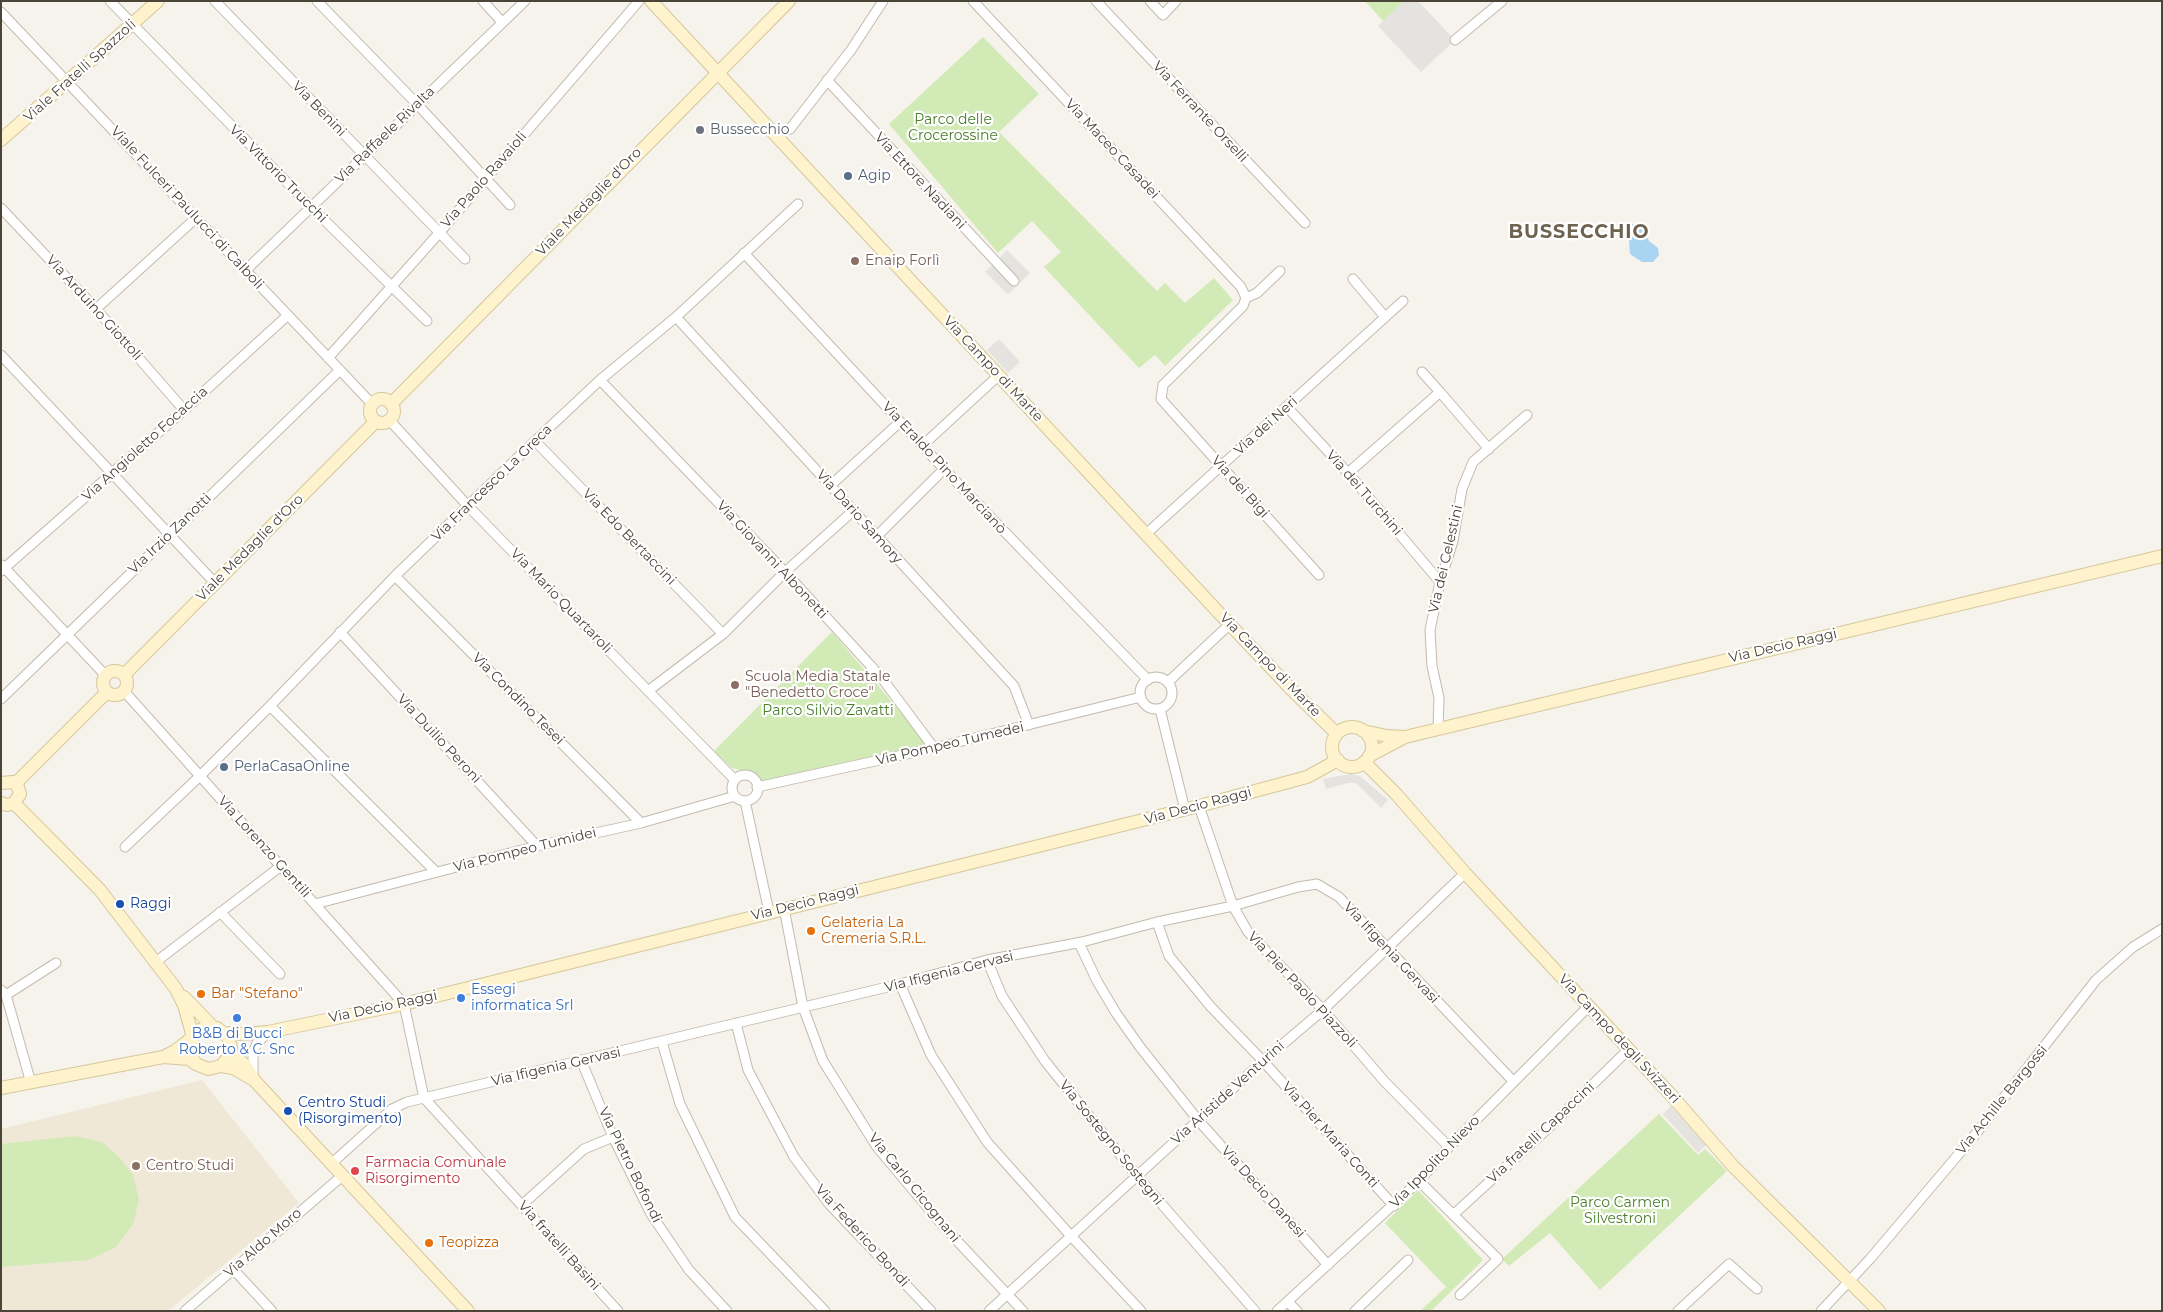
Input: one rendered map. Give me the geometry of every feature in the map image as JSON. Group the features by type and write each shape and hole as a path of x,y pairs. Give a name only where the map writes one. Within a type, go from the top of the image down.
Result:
{"main road":[{"name":"Viale Fratelli Spazzoli","path":"1,140 158,1"},
{"name":"Viale Medaglie d'Oro","path":"391,404 789,1"},
{"name":"Via Campo di Marte","path":"654,2 1146,534 1291,689 1337,734"},
{"path":"382,400 391,404 394,413 390,419 384,423 376,421 370,412 372,404 382,400"},
{"name":"Viale Medaglie d'Oro","path":"124,675 376,421"},
{"name":"Via Decio Raggi","path":"1363,731 1404,737 2162,556"},
{"path":"115,672 124,675 127,681 124,691 114,695 107,692 104,686 106,676 115,672"},
{"path":"16,784 107,692"},
{"path":"1347,728 1358,728 1363,731 1371,745 1367,759 1353,767 1342,764 1334,756 1332,744 1337,734 1347,728"},
{"name":"Via Decio Raggi","path":"1367,759 1404,737"},
{"name":"Via Campo degli Svizzeri","path":"1367,759 1465,873 1629,1050 1733,1166 1850,1280 1879,1311"},
{"name":"Via Decio Raggi","path":"1,1088 163,1057 175,1051 200,1030 219,1030 248,1034 268,1032 404,1004 784,908 1185,810 1306,777 1338,760"},
{"path":"1,783 10,781 16,784 20,794 8,803 100,890 157,961 176,989 184,1005 193,1037 190,1051 196,1064"},
{"path":"176,989 219,1030 231,1050 245,1065 254,1080 468,1311"},
{"name":"Via Decio Raggi","path":"231,1050 268,1032"},
{"path":"221,1066 227,1061 231,1050"},
{"name":"Via Decio Raggi","path":"163,1057 189,1059 208,1069 221,1066 233,1068 254,1080"}],"street":[{"name":"Via Vittorio Trucchi","path":"110,1 310,206 427,321"},
{"name":"Via Benini","path":"215,1 465,259"},
{"path":"317,1 418,105 510,205"},
{"path":"483,1 502,22"},
{"name":"Via Raffaele Rivalta","path":"246,270 310,206 525,1"},
{"name":"Via Paolo Ravaioli","path":"328,358 440,232 638,1"},
{"path":"790,129 862,35 883,1"},
{"name":"Via Maceo Casadei","path":"974,1 1241,287 1246,298"},
{"name":"Via Ferrante Orselli","path":"1096,1 1305,223"},
{"path":"1155,3 1163,14 1176,1"},
{"path":"1455,40 1502,1"},
{"name":"Viale Fulceri Paulucci di Calboli","path":"1,12 372,404"},
{"name":"Via Ettore Nadiani","path":"827,80 1014,281"},
{"name":"Via Francesco La Greca","path":"125,846 200,776 270,706 395,576 536,441 600,380 676,316 798,204"},
{"name":"Via Arduino Giottoli","path":"1,208 96,309 184,410"},
{"path":"96,309 196,218"},
{"name":"Via Eraldo Pino Marcianò","path":"744,253 944,470 1148,680"},
{"path":"1246,298 1257,294 1280,271"},
{"path":"1353,279 1385,317"},
{"name":"Via dei Bigi","path":"1246,298 1243,306 1163,385 1161,399 1320,575"},
{"name":"Via dei Neri","path":"1146,534 1403,301"},
{"name":"Via Angioletto Focaccia","path":"2,567 184,410 288,315"},
{"name":"Via Dario Samory","path":"676,316 1014,686 1029,726"},
{"path":"1,355 215,583"},
{"name":"Via Irzio Zanotti","path":"1,699 340,370"},
{"path":"1422,372 1489,449"},
{"path":"922,446 999,375"},
{"name":"Via Giovanni Albonetti","path":"600,380 785,572 881,678 934,748"},
{"path":"1348,473 1440,392"},
{"name":"Via dei Turchini","path":"1287,406 1348,473 1440,582"},
{"name":"Via dei Celestini","path":"1438,729 1439,698 1432,666 1430,630 1440,582 1453,541 1462,489 1472,462 1527,415"},
{"name":"Via Mario Quartaroli","path":"390,419 468,506 735,780"},
{"path":"831,485 900,422"},
{"name":"Via Edo Bertaccini","path":"536,441 723,634"},
{"path":"877,536 944,470"},
{"path":"648,691 723,634 785,572 853,511"},
{"path":"2,567 106,676"},
{"name":"Via Condino Tesei","path":"395,576 641,823"},
{"path":"1168,682 1230,624"},
{"name":"Via Duilio Peroni","path":"340,632 537,846"},
{"path":"1158,677 1168,682 1172,690 1171,700 1160,709 1146,706 1141,698 1142,688 1148,680 1158,677"},
{"name":"Via Lorenzo Gentili","path":"124,691 404,1004"},
{"name":"Via Pompeo Tumedei","path":"758,787 1029,726 1141,698"},
{"path":"270,706 436,872"},
{"path":"1160,709 1185,810"},
{"path":"746,775 754,780 758,787 755,795 745,801 735,796 732,788 738,777 746,775"},
{"name":"Via Pompeo Tumidei","path":"315,904 537,846 641,823 735,796"},
{"path":"745,801 769,912"},
{"name":"Via Pier Paolo Piazzoli","path":"1199,806 1234,906 1248,932 1322,1010 1385,1082 1449,1147"},
{"path":"157,961 281,866"},
{"name":"Via Aristide Venturini","path":"989,1311 1263,1061 1322,1010 1465,873"},
{"name":"Via Ifigenia Gervasi","path":"331,1164 392,1109 424,1098 900,984 988,960 1079,943 1157,922 1234,906 1298,887 1317,884 1339,897 1513,1082"},
{"name":"Via Carlo Cicognani","path":"784,908 803,1007 823,1061 877,1147 944,1228 1023,1311"},
{"path":"220,912 280,974"},
{"name":"Via Pier Maria Conti","path":"1157,922 1169,956 1211,1007 1263,1061 1394,1206"},
{"name":"Via Achille Bargossi","path":"1821,1311 1974,1136 2096,980 2133,947 2162,929"},
{"name":"Via Decio Danesi","path":"1079,943 1097,981 1116,1013 1198,1120 1328,1265"},
{"name":"Via Sostegno Sostegni","path":"988,960 1002,996 1045,1061 1138,1177 1255,1311"},
{"path":"31,1083 4,993 56,963"},
{"path":"900,984 931,1055 987,1142 1141,1311"},
{"path":"404,1004 424,1098"},
{"name":"Via Ippolito Nievo","path":"1277,1311 1394,1206 1449,1147 1588,1007"},
{"name":"Via Federico Bondi","path":"736,1023 748,1070 794,1157 830,1205 931,1311"},
{"path":"254,1080 252,1068 253,1053 257,1043 268,1032"},
{"path":"662,1042 680,1104 735,1217 826,1311"},
{"name":"Via fratelli Capaccini","path":"1453,1215 1545,1131 1629,1050"},
{"name":"Via Pietro Bofondi","path":"581,1060 613,1136 650,1214 689,1270 727,1311"},
{"name":"Via fratelli Basini","path":"424,1098 618,1311"},
{"path":"522,1205 584,1149 613,1136"},
{"name":"Via Aldo Moro","path":"185,1311 342,1176"},
{"path":"1419,1181 1498,1259 1460,1295"},
{"path":"1356,1311 1408,1260"},
{"path":"1678,1311 1730,1264 1757,1289"},
{"path":"233,1270 272,1311"},
{"path":"1288,1302 1297,1311"}],"shaded area":[{"path":"1404,1 1418,1 1455,40 1421,72 1378,26"},
{"path":"1007,250 1030,273 1008,295 985,272"},
{"path":"999,339 1020,362 1008,373 987,350"},
{"path":"1351,774 1360,776 1388,800 1381,808 1356,783 1348,783 1326,789 1323,779"},
{"name":"Centro Studi","path":"202,1080 299,1203 168,1311 1,1311 1,1129"},
{"path":"1671,1106 1706,1145 1698,1153 1663,1114"}],"green space":[{"path":"1365,1 1405,1 1383,21"},
{"name":"Parco delle Crocerossine","path":"983,37 1039,94 999,132 1157,291 1165,283 1185,303 1214,278 1233,300 1165,366 1155,355 1139,368 1044,267 1061,252 1032,221 998,253 889,124"},
{"name":"Parco Silvio Zavatti","path":"832,632 928,744 762,781 749,772 732,768 714,751"},
{"name":"Parco Carmen Silvestroni","path":"1659,1114 1698,1155 1705,1149 1727,1171 1600,1290 1550,1233 1509,1266 1502,1259"},
{"path":"75,1136 102,1142 120,1158 133,1175 139,1200 133,1224 116,1247 88,1260 1,1267 1,1144"},
{"path":"1418,1190 1483,1260 1431,1311 1420,1311 1446,1287 1385,1223"}],"water":[{"path":"1632,224 1643,228 1649,241 1658,248 1659,255 1653,262 1642,262 1630,254 1629,241 1624,235 1625,228"}],"place":[{"name":"Bussecchio","path":"700,130"},
{"name":"Agip","path":"848,176"},
{"name":"Enaip Forlì","path":"855,261"},
{"name":"Scuola Media Statale \"Benedetto Croce\"","path":"735,685"},
{"name":"PerlaCasaOnline","path":"224,767"},
{"name":"Raggi","path":"120,904"},
{"name":"Gelateria La Cremeria S.R.L.","path":"811,931"},
{"name":"Bar \"Stefano\"","path":"201,994"},
{"name":"Essegi informatica Srl","path":"461,998"},
{"name":"B&B di Bucci Roberto & C. Snc","path":"237,1018"},
{"name":"Centro Studi (Risorgimento)","path":"288,1111"},
{"name":"Centro Studi","path":"136,1166"},
{"name":"Farmacia Comunale Risorgimento","path":"355,1171"},
{"name":"Teopizza","path":"429,1243"}],"district":[{"name":"BUSSECCHIO","path":"1579,232"}]}
